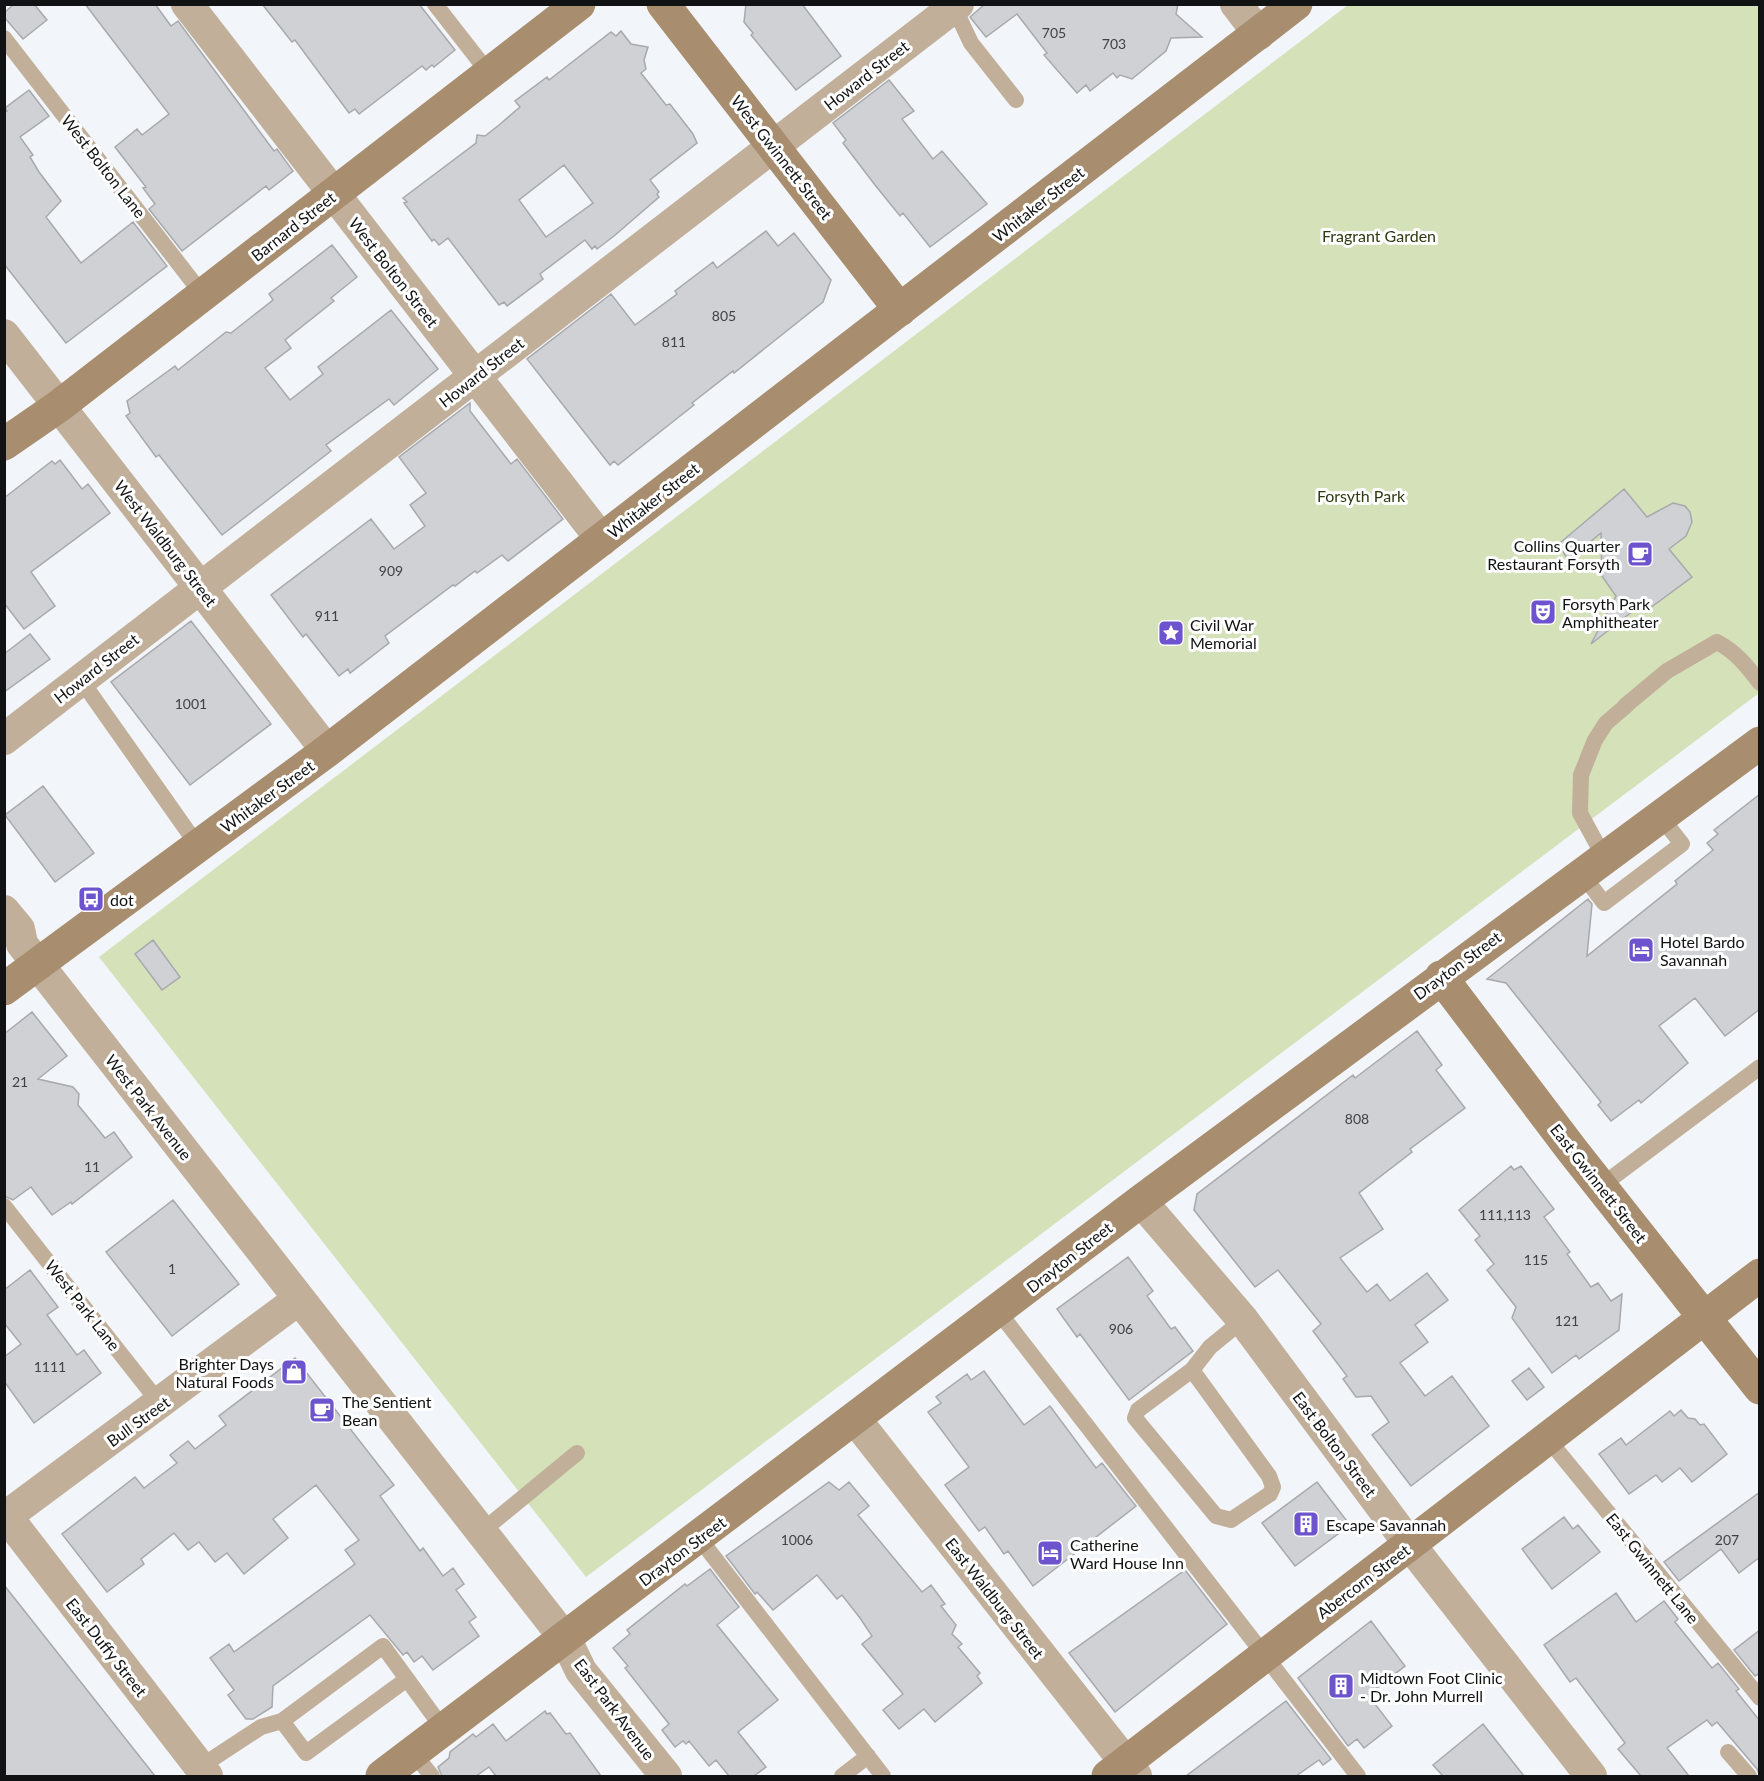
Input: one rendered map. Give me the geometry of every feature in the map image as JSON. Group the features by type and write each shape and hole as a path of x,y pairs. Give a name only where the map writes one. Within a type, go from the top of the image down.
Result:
{"main road":[{"name":"Barnard Street","path":"4,444 59,406 488,72 579,4"},
{"name":"West Gwinnett Street","path":"663,4 900,310"},
{"name":"Whitaker Street","path":"4,989 327,751 1296,4"},
{"name":"Drayton Street","path":"382,1776 423,1765 444,1730 566,1640 1141,1201 1760,743"},
{"name":"East Gwinnett Street","path":"1441,977 1760,1388"},
{"name":"Abercorn Street","path":"1123,1772 1265,1656 1760,1275"}],"street":[{"name":"West Bolton Street","path":"187,4 602,540"},
{"path":"1236,4 1259,34"},
{"name":"Howard Street","path":"4,739 956,6"},
{"name":"West Waldburg Street","path":"4,335 327,751"},
{"name":"West Park Avenue","path":"4,911 20,929 22,944 306,1308"},
{"name":"East Bolton Street","path":"1141,1201 1243,1320 1410,1545 1591,1776"},
{"path":"306,1308 481,1532"},
{"name":"Bull Street","path":"5,1516 161,1404 306,1308"},
{"name":"East Waldburg Street","path":"855,1419 1123,1772"},
{"name":"East Duffy Street","path":"5,1516 204,1772"},
{"name":"East Park Avenue","path":"481,1532 566,1640 581,1671 666,1776"}],"lane":[{"path":"435,4 488,72"},
{"path":"956,6 971,43 1016,100"},
{"name":"West Bolton Lane","path":"4,38 203,295"},
{"path":"1660,816 1682,844 1604,903 1593,866 1590,836 1580,813 1581,775 1595,740 1606,723 1667,670 1717,642 1729,648 1760,683"},
{"path":"81,680 198,846"},
{"path":"1601,1186 1760,1067"},
{"name":"West Park Lane","path":"4,1206 161,1404"},
{"path":"998,1311 1358,1776"},
{"path":"1192,1370 1269,1476 1273,1487 1270,1494 1231,1520 1216,1516 1135,1418 1138,1410 1192,1370 1210,1347 1243,1320"},
{"name":"East Gwinnett Lane","path":"1547,1438 1757,1688"},
{"path":"481,1532 577,1454"},
{"path":"699,1538 883,1776"},
{"path":"204,1772 261,1727 282,1720 383,1646 444,1730"},
{"path":"282,1720 306,1753 407,1679"},
{"path":"1728,1752 1749,1776"},
{"path":"842,1776 868,1756"}],"green space":[{"name":"Forsyth Park","path":"1348,5 1759,5 1759,693 586,1577 99,957"}],"building":[{"path":"14,4 34,4 47,20 23,39 4,17 4,13"},
{"path":"85,4 155,4 171,26 178,21 274,151 277,149 293,171 269,190 266,186 182,251 149,209 155,204 143,188 146,187 115,147 137,129 142,135 169,114"},
{"path":"262,4 419,4 455,50 434,67 432,65 426,70 422,66 359,114 355,109 349,113 295,40 292,42"},
{"path":"746,4 802,4 841,56 796,90 751,35 753,33 744,22"},
{"path":"985,4 1178,4 1176,14 1202,37 1171,38 1166,51 1132,79 1120,75 1117,78 1113,73 1090,91 1086,85 1077,93 1044,55 1047,53 1017,14 986,37 970,17"},
{"path":"621,31 631,44 648,47 644,60 646,69 641,73 666,105 670,104 693,134 697,143 650,180 659,192 657,194 659,197 614,236 597,249 595,246 592,249 585,240 540,274 543,279 507,306 504,302 499,305 448,238 439,245 434,239 432,241 404,203 407,202 403,198 476,143 477,135 485,136 520,107 515,101 547,77 549,80 611,32 616,36","holes":["564,165 593,203 546,237 519,200"]},
{"path":"889,80 914,111 902,119 933,159 942,151 987,204 930,247 903,213 900,216 875,185 843,143 846,140 833,123"},
{"path":"29,90 49,116 20,137 33,155 30,157 39,172 61,201 46,217 81,263 133,222 167,266 66,343 4,264 4,112 7,111 5,108"},
{"path":"766,231 778,246 794,233 831,280 823,302 734,373 733,371 692,403 694,405 618,465 614,461 610,465 527,359 611,294 635,325 677,294 675,291 713,262 717,268"},
{"path":"332,245 357,277 331,298 334,301 285,340 291,348 265,368 290,400 323,374 318,367 391,310 438,369 394,405 389,399 326,445 331,451 222,535 159,455 156,457 126,416 130,413 127,401 175,366 178,370 226,332 231,333 273,300 269,294"},
{"path":"470,403 470,411 511,464 517,459 563,519 508,561 502,555 477,573 475,571 455,586 453,585 385,636 389,643 350,673 348,669 339,676 306,634 303,637 271,595 371,519 394,549 425,526 410,505 426,493 399,457"},
{"path":"60,460 82,489 88,484 110,513 31,572 55,606 24,629 4,603 4,498 52,461 55,464"},
{"name":"Collins Quarter Restaurant Forsyth","path":"1624,489 1647,517 1673,503 1685,506 1690,512 1692,522 1686,536 1669,549 1692,577 1646,611 1642,604 1591,644 1616,596 1602,576 1601,533 1568,560 1561,548 1561,542"},
{"path":"191,621 271,724 190,785 111,682"},
{"path":"30,634 50,659 4,692 4,654"},
{"path":"43,786 94,853 55,882 5,815"},
{"name":"Hotel Bardo Savannah","path":"1760,794 1760,1009 1725,1036 1695,998 1659,1026 1688,1063 1641,1103 1639,1100 1611,1121 1598,1105 1601,1102 1506,983 1487,979 1588,899 1592,904 1587,956 1677,884 1675,881 1713,850 1707,843 1718,834 1714,830"},
{"path":"153,940 180,977 162,990 135,954"},
{"path":"32,1012 67,1056 38,1079 73,1087 79,1094 78,1105 105,1138 114,1132 132,1157 72,1204 71,1202 52,1215 31,1187 13,1200 4,1196 4,1034"},
{"path":"1417,1031 1442,1065 1436,1070 1465,1108 1410,1149 1412,1152 1359,1193 1383,1229 1340,1258 1367,1292 1377,1284 1390,1301 1427,1273 1448,1300 1415,1325 1428,1342 1400,1363 1425,1396 1452,1376 1489,1426 1411,1486 1372,1435 1389,1422 1371,1396 1356,1397 1343,1379 1347,1376 1313,1331 1321,1324 1278,1270 1255,1287 1194,1210 1197,1194 1353,1075 1355,1078"},
{"path":"1511,1166 1514,1170 1521,1166 1554,1209 1544,1217 1570,1252 1567,1254 1591,1287 1598,1283 1611,1301 1622,1294 1619,1330 1579,1359 1576,1355 1552,1373 1512,1318 1516,1307 1487,1270 1494,1264 1475,1240 1480,1236 1459,1210"},
{"path":"173,1200 239,1284 172,1336 106,1252"},
{"path":"1128,1257 1153,1291 1147,1296 1171,1329 1175,1327 1193,1351 1129,1400 1080,1334 1077,1337 1057,1309"},
{"path":"30,1270 58,1307 47,1315 77,1355 84,1350 101,1373 34,1423 4,1381 4,1357 21,1344 4,1323 4,1290"},
{"path":"295,1358 394,1485 380,1496 420,1551 423,1548 443,1576 453,1568 464,1584 456,1590 476,1617 469,1622 479,1636 433,1670 422,1656 414,1662 407,1652 403,1655 370,1615 273,1686 272,1707 253,1719 246,1719 228,1695 234,1690 210,1658 229,1644 234,1652 355,1564 345,1550 359,1540 316,1485 273,1519 288,1538 244,1574 227,1553 215,1562 199,1542 188,1550 174,1533 141,1559 144,1564 107,1592 62,1534 135,1477 144,1488 177,1463 170,1455 188,1441 195,1449 226,1425 219,1416"},
{"path":"1529,1368 1544,1387 1527,1400 1512,1381"},
{"path":"984,1371 1024,1425 1050,1406 1096,1468 1102,1463 1136,1506 1033,1586 1008,1551 1004,1554 985,1527 979,1531 945,1485 969,1467 928,1412 941,1403 936,1397 967,1374 971,1380"},
{"path":"1681,1410 1688,1418 1695,1419 1700,1425 1704,1424 1727,1454 1692,1482 1680,1468 1662,1482 1656,1475 1629,1494 1599,1454 1621,1438 1626,1445 1670,1411 1674,1416"},
{"path":"829,1482 839,1490 849,1482 869,1506 858,1515 922,1592 931,1585 945,1604 941,1606 956,1625 952,1634 962,1644 958,1647 980,1673 977,1676 982,1683 935,1722 924,1709 899,1729 883,1710 903,1694 862,1644 872,1636 860,1618 842,1595 837,1599 817,1575 773,1610 757,1592 755,1594 726,1556"},
{"name":"Escape Savannah","path":"1317,1482 1350,1525 1295,1566 1262,1523"},
{"path":"1760,1492 1760,1557 1739,1573 1721,1549 1679,1581 1664,1562"},
{"path":"1564,1517 1573,1529 1578,1525 1600,1552 1552,1589 1522,1549"},
{"path":"710,1569 739,1607 717,1625 778,1700 738,1732 766,1767 754,1776 729,1776 716,1760 709,1766 689,1741 686,1744 683,1741 675,1747 662,1730 669,1724 625,1668 628,1666 613,1648 630,1634 627,1630 685,1584 687,1586"},
{"path":"1185,1570 1227,1624 1115,1712 1069,1653"},
{"path":"4,1585 155,1776 4,1776"},
{"path":"1616,1593 1636,1622 1664,1601 1678,1619 1675,1622 1712,1668 1718,1663 1739,1689 1736,1691 1760,1721 1760,1776 1757,1769 1717,1722 1712,1726 1707,1720 1667,1748 1689,1776 1641,1776 1618,1749 1625,1743 1576,1678 1570,1682 1544,1645"},
{"name":"Midtown Foot Clinic - Dr. John Murrell","path":"1371,1621 1405,1666 1368,1695 1392,1726 1364,1748 1357,1739 1348,1746 1298,1678"},
{"path":"1760,1630 1760,1673 1755,1676 1734,1650"},
{"path":"1286,1701 1331,1759 1323,1765 1319,1760 1296,1776 1186,1776"},
{"path":"545,1711 547,1714 550,1713 566,1734 570,1733 601,1776 496,1776 489,1767 476,1776 442,1776 438,1767 449,1758 450,1752 473,1734 476,1737 493,1724 506,1741"},
{"path":"1483,1724 1524,1776 1443,1776 1433,1765"}],"place":[{"name":"Collins Quarter Restaurant Forsyth","path":"1640,554"},
{"name":"Forsyth Park Amphitheater","path":"1543,612"},
{"name":"Civil War Memorial","path":"1171,633"},
{"name":"dot","path":"91,899"},
{"name":"Hotel Bardo Savannah","path":"1641,950"},
{"name":"Brighter Days Natural Foods","path":"294,1372"},
{"name":"The Sentient Bean","path":"322,1410"},
{"name":"Escape Savannah","path":"1306,1524"},
{"name":"Catherine Ward House Inn","path":"1050,1553"},
{"name":"Midtown Foot Clinic - Dr. John Murrell","path":"1341,1686"}],"park label":[{"name":"Fragrant Garden","path":"1379,235"}]}
